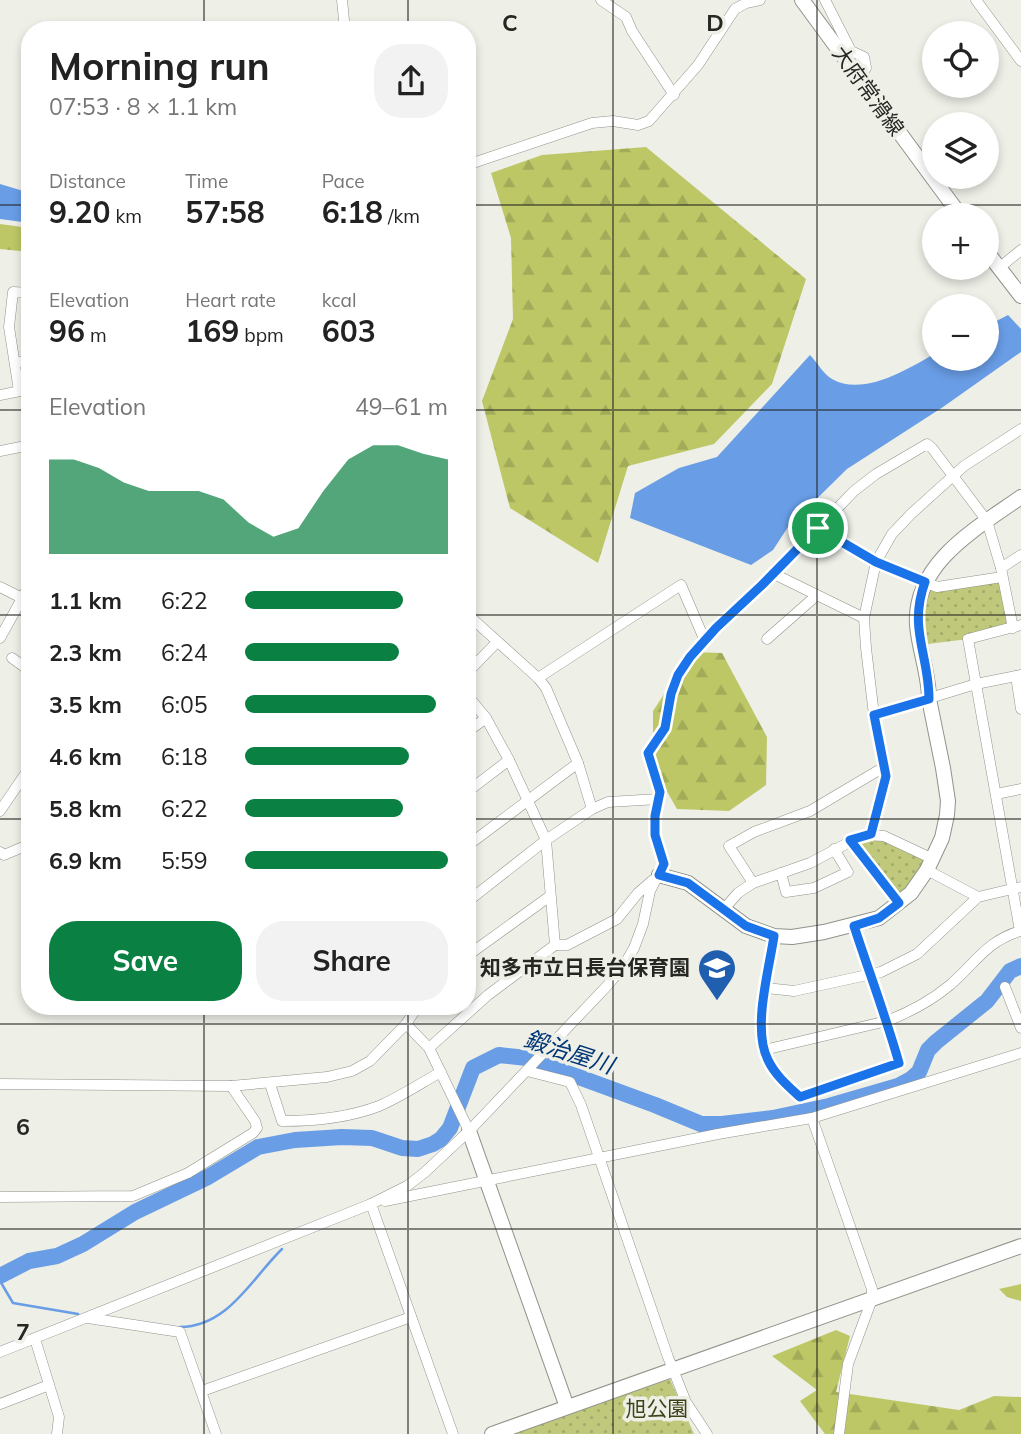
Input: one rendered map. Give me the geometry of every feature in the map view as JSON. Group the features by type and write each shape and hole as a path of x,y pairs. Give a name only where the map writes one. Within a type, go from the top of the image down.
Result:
{"street":[{"path":"342,0 344,21"},
{"path":"601,0 626,17 632,31 674,95"},
{"path":"476,162 592,123 613,121 638,125 649,121 698,65 735,9 760,0"},
{"name":"大府常滑線","path":"802,0 951,203"},
{"path":"825,0 851,51 864,57 866,68 859,78"},
{"path":"976,0 1021,61"},
{"path":"1021,250 999,268 1021,296"},
{"path":"21,292 13,292 9,327 21,381"},
{"path":"15,363 21,362"},
{"path":"0,395 21,391"},
{"path":"871,834 886,776 874,715 864,618 876,562 892,534 954,475 1021,429"},
{"path":"0,1352 371,1204 424,1174 469,1130 623,967 634,948 643,924 650,891 664,864 655,835 660,792 648,753 665,728 671,694 678,675 716,628 774,574 854,491 876,474 928,444 987,521 1017,626 968,639 1016,888 1020,931 994,942 963,973 930,1000 887,1021 764,1050"},
{"path":"0,451 21,447"},
{"path":"659,875 688,883 746,926 774,936 792,937 854,926 879,918 911,893 930,864 942,838 948,801 917,622 919,599 925,582 949,551 1021,497"},
{"path":"818,528 876,562 937,587 1001,573 1021,555"},
{"path":"774,574 864,618"},
{"path":"538,678 681,585 705,641"},
{"path":"0,587 21,598"},
{"path":"767,639 817,595"},
{"path":"0,638 21,600"},
{"path":"476,622 538,678 545,688 578,763 592,809"},
{"path":"476,664 497,642"},
{"path":"12,658 21,664"},
{"path":"874,715 976,684 1018,676 1021,709"},
{"path":"476,706 486,718 509,760 547,840 555,945"},
{"path":"476,725 486,718"},
{"path":"476,785 509,760"},
{"path":"476,839 578,763"},
{"path":"753,883 729,846 754,832 810,811 884,767"},
{"path":"0,811 21,780"},
{"path":"996,794 1021,789"},
{"path":"476,895 592,809 608,802 659,799"},
{"path":"723,910 738,893 753,883 810,863 850,840 871,834 884,836 978,897"},
{"path":"850,840 899,903"},
{"path":"0,852 4,855 21,848"},
{"path":"781,873 786,892 814,888 848,872 834,849"},
{"path":"476,1006 555,945 567,946 617,919 638,893 659,875"},
{"path":"766,988 794,991 881,972 917,954 978,897 1016,888"},
{"path":"476,949 550,896"},
{"path":"774,936 761,1022 764,1050 779,1077 800,1097 899,1063 854,926"},
{"path":"1005,987 1021,1028"},
{"path":"0,1084 231,1086 327,1077 352,1071 370,1061 412,1015"},
{"path":"429,1048 466,1015"},
{"path":"406,1024 429,1048 469,1130 567,1407"},
{"path":"371,1204 718,1134 812,1118 1021,1052"},
{"path":"527,1071 570,1082 581,1105 673,1369 686,1402 707,1434"},
{"path":"270,1084 282,1121 312,1121 336,1118 379,1106 441,1072"},
{"path":"0,1197 133,1196 188,1173 257,1128 231,1086"},
{"path":"812,1118 872,1289 872,1299 848,1364 839,1434"},
{"path":"371,1204 453,1434"},
{"path":"492,1434 1021,1246"},
{"path":"202,1391 411,1317"},
{"path":"88,1318 180,1332 216,1434"},
{"path":"35,1339 59,1417 56,1433"},
{"path":"0,1404 49,1385"}],"green space":[{"path":"646,147 806,279 772,384 714,444 628,466 598,563 510,508 482,401 513,319 511,238 491,173 542,155"},
{"path":"0,224 21,227 21,251 0,249"},
{"path":"1002,577 1013,628 968,639 920,645 925,582 937,587"},
{"path":"692,652 722,653 767,737 766,785 729,811 677,809 653,767 653,711"},
{"path":"871,834 923,853 925,863 899,903 850,840"},
{"path":"1021,1284 1021,1301 1007,1297 999,1289"},
{"path":"836,1330 850,1336 836,1392 959,1410 994,1396 1021,1397 1021,1434 825,1434 800,1401 817,1390 772,1356"},
{"name":"旭公園","path":"670,1379 694,1434 511,1434"}],"water":[{"path":"0,184 21,190 21,222 0,219"},
{"path":"1008,315 1021,329 1021,352 999,368 999,320"},
{"path":"810,355 832,379 844,384 871,383 922,360 922,371 994,371 847,469 788,527 773,550 751,565 630,518 635,493 679,468 717,457"}],"waterway":[{"name":"鍛治屋川","path":"0,1276 29,1261 57,1256 83,1244 135,1212 208,1177 258,1147 295,1140 342,1137 372,1138 402,1148 418,1149 433,1144 450,1128 473,1068 499,1055 527,1058 701,1124 773,1118 829,1106 898,1086 919,1072 928,1050 936,1042 987,1001 1010,971 1021,966"},
{"path":"180,1327 197,1325 225,1310 282,1249"},
{"path":"0,1281 13,1303 78,1314"}],"place":[{"name":"知多市立日長台保育園","path":"717,1002"}],"route":[{"path":"818,528 876,562 925,582 919,599 917,622 929,699 874,715 886,776 871,834 850,840 899,903 879,918 854,926 884,1010 899,1063 800,1097 779,1077 764,1050 761,1022 774,936 733,918 688,883 659,875 664,864 655,835 655,816 660,792 648,753 665,728 671,694 678,675 690,657 818,528"}]}
